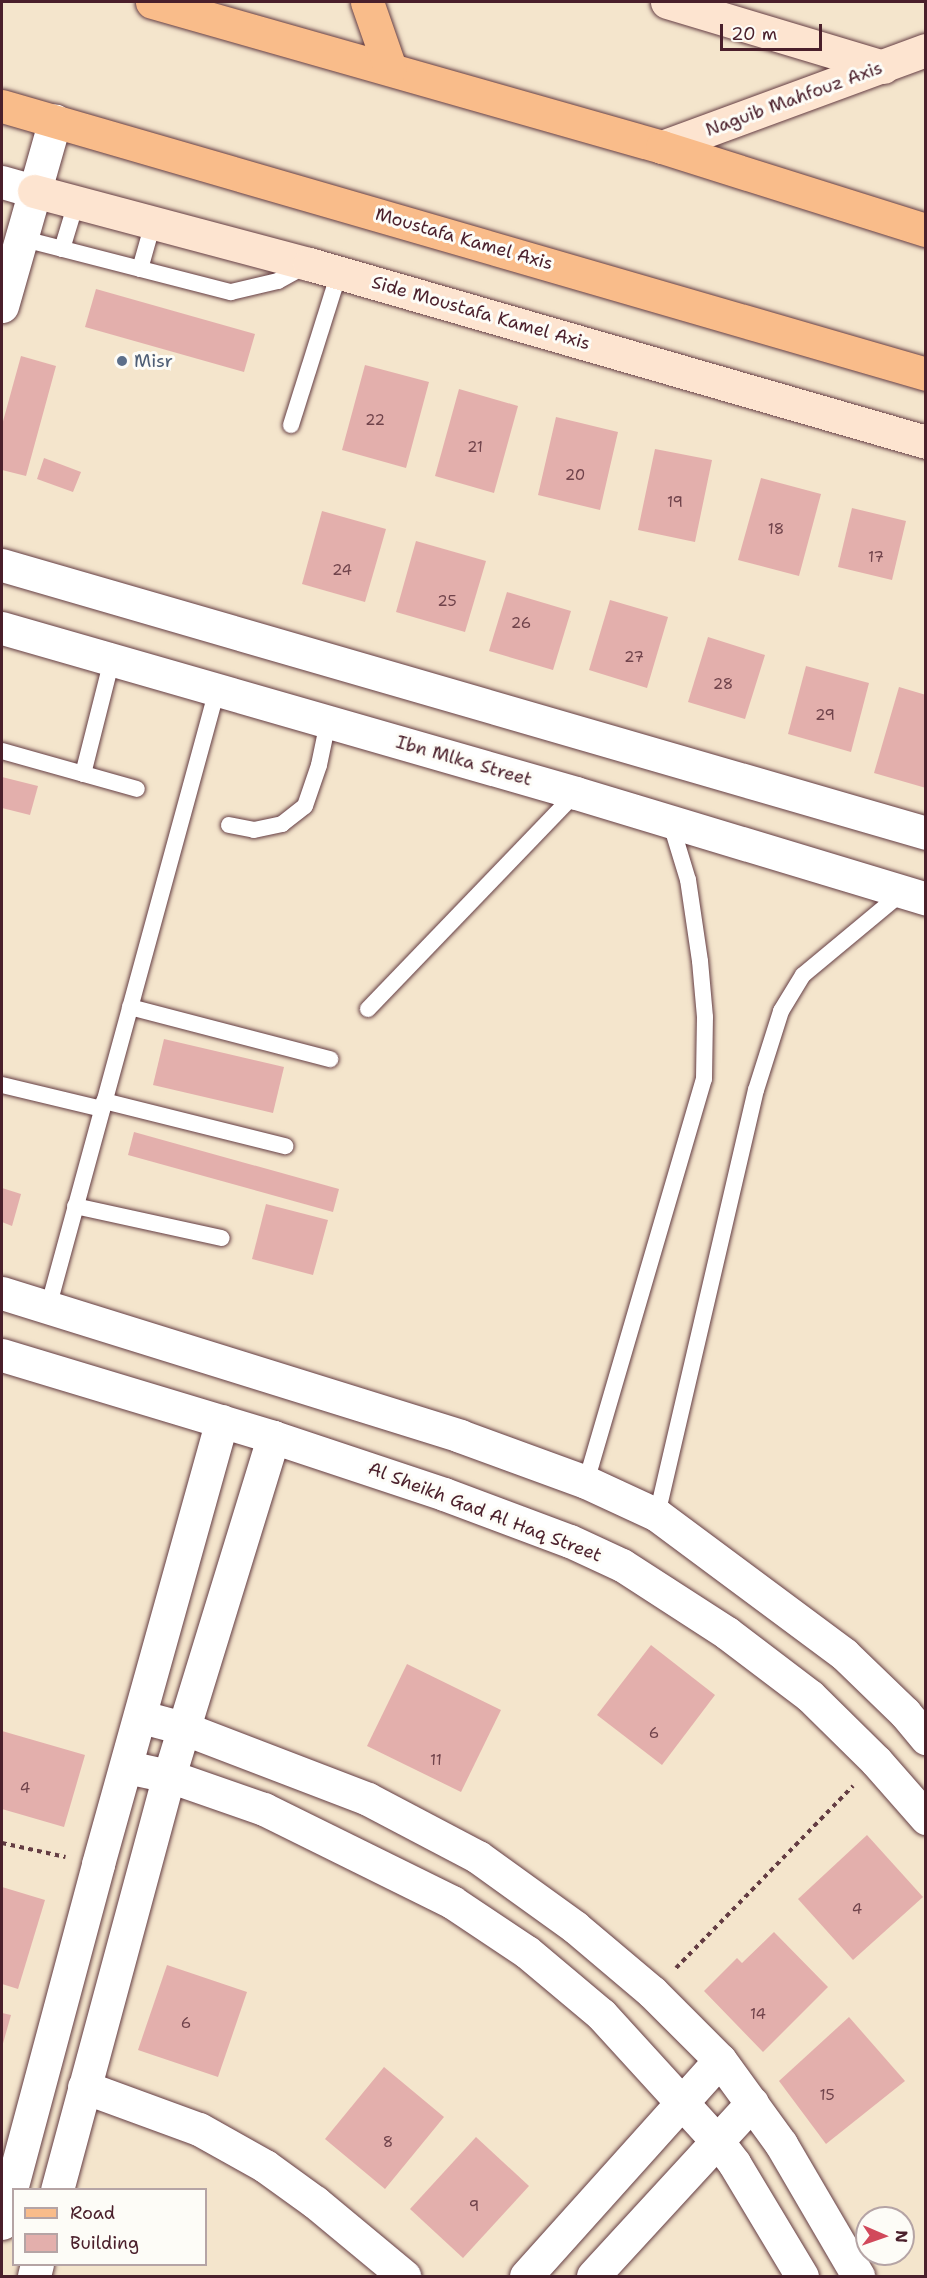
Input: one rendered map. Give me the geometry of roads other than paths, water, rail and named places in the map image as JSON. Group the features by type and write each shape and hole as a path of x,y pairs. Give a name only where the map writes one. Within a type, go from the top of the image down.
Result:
{"main road":[{"path":"152,2 662,147 926,230"},
{"path":"367,2 390,68"},
{"name":"Moustafa Kamel Axis","path":"3,111 55,120 926,374"}],"street":[{"path":"667,2 884,67"},
{"name":"Naguib Mahfouz Axis","path":"662,147 926,50"},
{"path":"2,306 55,120"},
{"path":"2,182 34,191"},
{"name":"Side Moustafa Kamel Axis","path":"34,191 324,268 926,442"},
{"path":"2,565 926,833"},
{"name":"Ibn Mlka Street","path":"2,628 576,793 915,895"},
{"path":"4,1304 48,1308 460,1436 586,1482 657,1515 844,1654 905,1713 926,1738"},
{"name":"Al Sheikh Gad Al Haq Street","path":"2,1355 273,1437 444,1494 570,1541 622,1565 728,1633 810,1696 876,1761 926,1818"},
{"path":"2,2223 98,1864 222,1421"},
{"path":"58,2188 169,1776 273,1437"},
{"path":"141,1717 183,1728 368,1799 478,1857 575,1927 652,1992 720,2060 781,2144 858,2277"},
{"path":"127,1767 169,1776 264,1809 452,1902 527,1952 601,2014 717,2141 734,2163 802,2277"},
{"path":"526,2277 720,2060"},
{"path":"84,2087 199,2129 265,2166 315,2202 404,2277"},
{"path":"593,2277 752,2103"}],"lane":[{"path":"62,249 76,203"},
{"path":"140,269 153,223"},
{"path":"20,238 231,292 324,268 291,425"},
{"path":"83,774 112,659"},
{"path":"48,1308 217,690"},
{"path":"229,825 254,830 282,824 305,806 319,765 328,722"},
{"path":"2,751 137,789"},
{"path":"368,1009 576,793"},
{"path":"586,1482 704,1079 705,1017 700,961 688,879 670,821"},
{"path":"657,1515 756,1090 781,1011 803,975 915,895"},
{"path":"130,1007 330,1059"},
{"path":"2,1085 285,1146"},
{"path":"75,1206 222,1238"}],"place":[{"name":"Misr","path":"122,361"}]}
